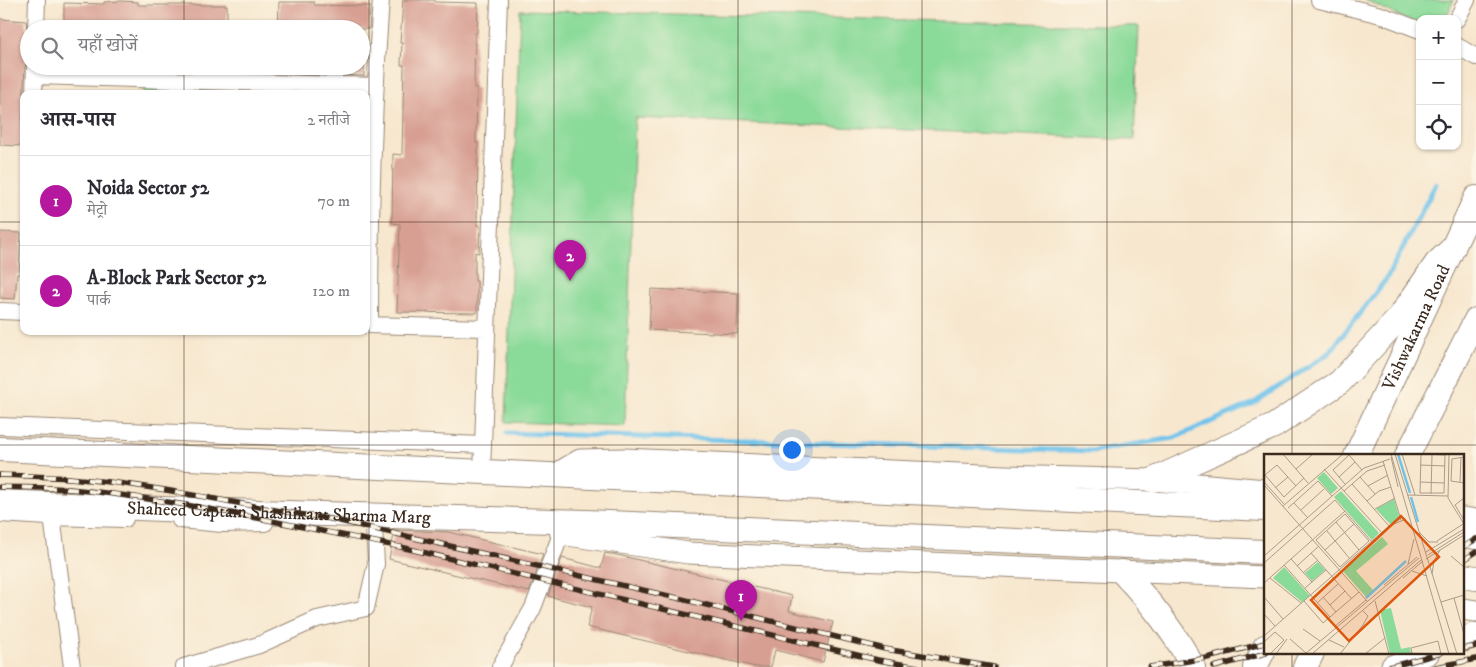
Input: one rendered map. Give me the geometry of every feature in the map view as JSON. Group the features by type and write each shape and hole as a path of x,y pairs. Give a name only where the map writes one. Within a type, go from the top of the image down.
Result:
{"main road":[{"name":"Vishwakarma Road","path":"1357,454 1476,198"},
{"path":"1153,480 1274,426 1340,382 1399,318 1437,263 1453,248"},
{"path":"1408,454 1476,320"},
{"path":"0,449 1264,509"},
{"name":"Shaheed Captain Shashikant Sharma Marg","path":"0,502 371,520 1264,552"},
{"path":"1122,572 1150,601 1180,642 1193,667"},
{"path":"1464,639 1476,635"},
{"path":"1255,667 1264,649"},
{"path":"1305,667 1312,654"},
{"path":"1394,667 1425,654"}],"street":[{"path":"36,0 36,20"},
{"path":"370,167 381,0"},
{"path":"482,473 499,0"},
{"path":"1319,0 1381,16 1416,29"},
{"path":"1459,15 1467,0"},
{"path":"1461,48 1476,57"},
{"path":"34,90 35,75"},
{"path":"61,75 134,86 281,88 374,86"},
{"path":"0,311 20,312"},
{"path":"370,325 487,328"},
{"path":"0,426 483,445"},
{"path":"553,476 580,460 624,459 1005,476 1153,480 1264,490"},
{"path":"0,514 167,519 222,524 371,520 376,564 366,608 317,619 259,645 184,667"},
{"path":"52,517 72,667"},
{"path":"500,667 533,608 559,527 688,553 1264,577"}],"green space":[{"path":"1365,0 1454,0 1447,15 1416,15 1416,24"},
{"path":"520,10 1139,26 1134,140 635,118 625,426 506,422"},
{"path":"144,88 227,90 144,90"}],"building":[{"path":"403,0 478,3 477,33 475,33 474,88 477,88 477,225 480,226 479,253 475,252 477,313 397,312 400,224 392,223 393,154 402,155 404,65 401,65 402,43 400,43"},
{"path":"104,2 138,2 138,5 227,5 227,20 64,20 64,3 104,4"},
{"path":"279,2 314,2 314,5 370,6 369,20 278,20"},
{"path":"0,19 20,21 20,75 25,75 24,90 20,90 20,146 0,145"},
{"path":"331,75 364,75 364,76"},
{"path":"0,232 20,233 19,274 17,274 15,299 0,298"},
{"path":"651,289 738,293 737,334 649,330"},
{"path":"395,530 448,532 543,554 529,592 389,559"},
{"path":"605,553 792,596 789,611 833,622 823,662 775,650 771,667 756,667 587,627 592,607 548,596 562,558 601,568"}],"waterway":[{"path":"507,433 1092,451 1174,438 1254,403 1329,353 1387,278 1436,184"}],"railway":[{"path":"0,475 60,477 111,482 331,519 682,599 885,649 994,667"},
{"path":"0,487 70,489 121,495 283,523 405,548 878,660 918,667"},
{"path":"1464,547 1476,539"},
{"path":"1464,560 1476,552"},
{"path":"1150,667 1207,658 1264,643"},
{"path":"1464,649 1476,646"},
{"path":"1214,667 1264,654"},
{"path":"1389,667 1437,654"},
{"path":"1436,667 1476,659"}],"place":[{"name":"A-Block Park Sector 52","path":"570,281"},
{"name":"Noida Sector 52","path":"741,621"}]}
